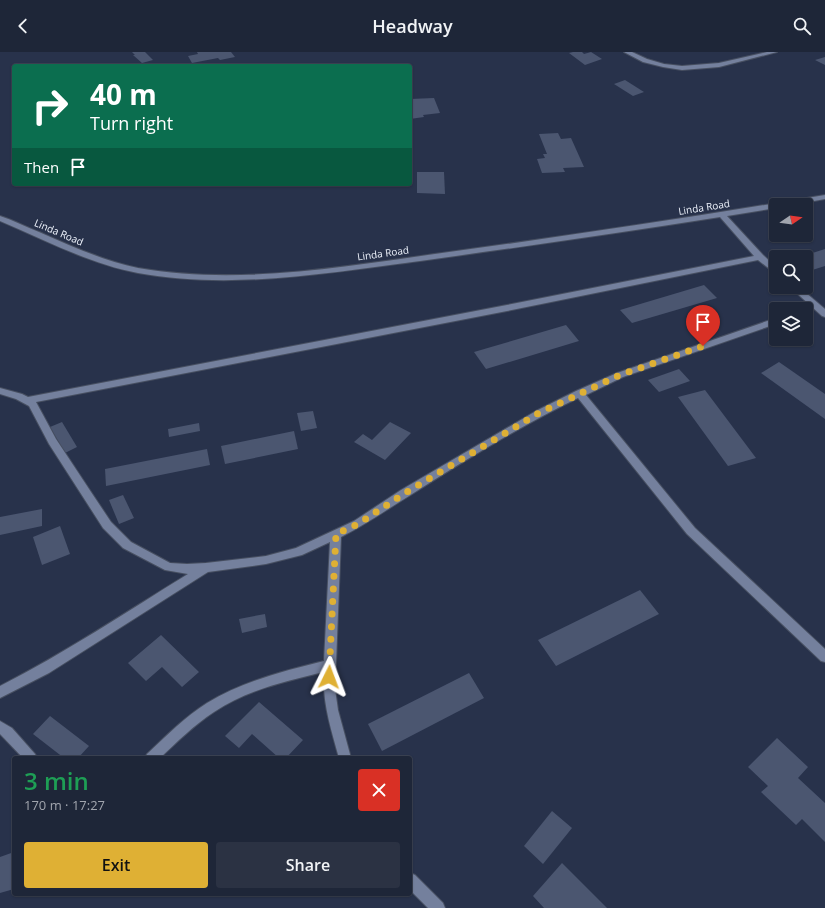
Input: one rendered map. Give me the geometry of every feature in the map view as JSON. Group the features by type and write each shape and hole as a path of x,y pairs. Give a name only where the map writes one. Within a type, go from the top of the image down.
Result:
{"street":[{"path":"627,52 635,57 657,64 700,69 729,64 774,52"},
{"path":"813,199 825,197"},
{"name":"Linda Road","path":"2,221 95,259 138,270 193,276 241,277 361,266 578,237 769,207"},
{"path":"722,214 760,257 769,265"},
{"path":"28,400 507,308 760,257"},
{"path":"802,294 825,314"},
{"path":"0,391 28,400 33,404 52,441 107,525 127,545 169,567 187,569 206,568 266,560 298,552 358,524 405,493 539,413 620,375 769,323"},
{"path":"579,394 691,531 825,657"},
{"path":"336,534 329,689 332,710 344,756"},
{"path":"0,692 45,669 70,654 206,568"},
{"path":"152,756 174,735 212,706 239,692 274,680 330,665"},
{"path":"0,727 8,732 29,756"},
{"path":"412,882 438,908"}],"building":[{"path":"132,52 145,52 153,60 142,63 133,55 135,55"},
{"path":"197,52 231,52 235,57 220,60 218,58 192,63 188,56 198,54"},
{"path":"582,52 584,54 591,52 602,59 585,65 569,53"},
{"path":"825,57 825,65 815,60"},
{"path":"625,80 644,92 633,96 614,84"},
{"path":"434,98 440,113 423,115 424,117 412,119 412,99"},
{"path":"558,133 561,139 571,138 584,167 563,168 565,172 542,173 537,159 545,158 543,154 547,154 539,134"},
{"path":"417,172 444,172 445,194 417,193"},
{"path":"825,249 825,266 813,270 813,253"},
{"path":"704,285 717,298 632,323 620,310"},
{"path":"566,325 579,341 486,369 474,352"},
{"path":"779,362 825,394 825,419 761,373"},
{"path":"679,369 690,381 659,392 648,380"},
{"path":"705,390 756,458 728,466 678,397"},
{"path":"313,411 317,428 301,431 297,413"},
{"path":"62,422 77,447 65,453 50,427"},
{"path":"390,422 411,433 385,460 354,442 363,434 372,440"},
{"path":"199,423 200,431 169,437 168,429"},
{"path":"294,431 298,449 225,464 221,446"},
{"path":"207,449 210,465 106,486 105,469"},
{"path":"123,495 134,518 119,524 109,500"},
{"path":"42,509 42,526 0,535 0,517"},
{"path":"60,526 70,554 42,565 33,537"},
{"path":"640,590 659,614 556,666 538,640"},
{"path":"265,614 267,627 242,633 239,619"},
{"path":"161,635 199,672 182,687 162,667 146,681 128,663"},
{"path":"469,673 484,698 382,751 368,724"},
{"path":"259,702 303,740 288,756 277,756 252,734 239,748 225,736"},
{"path":"50,716 89,746 80,756 61,756 33,734"},
{"path":"777,738 808,767 798,778 825,803 825,842 802,819 796,825 761,792 768,786 748,767"},
{"path":"552,811 572,828 543,864 524,846"},
{"path":"12,853 12,890 0,893 0,857"},
{"path":"562,863 607,908 544,908 533,896"}],"route":[{"path":"329,677 336,534 358,524 449,466 539,413 620,375 703,346"}]}
